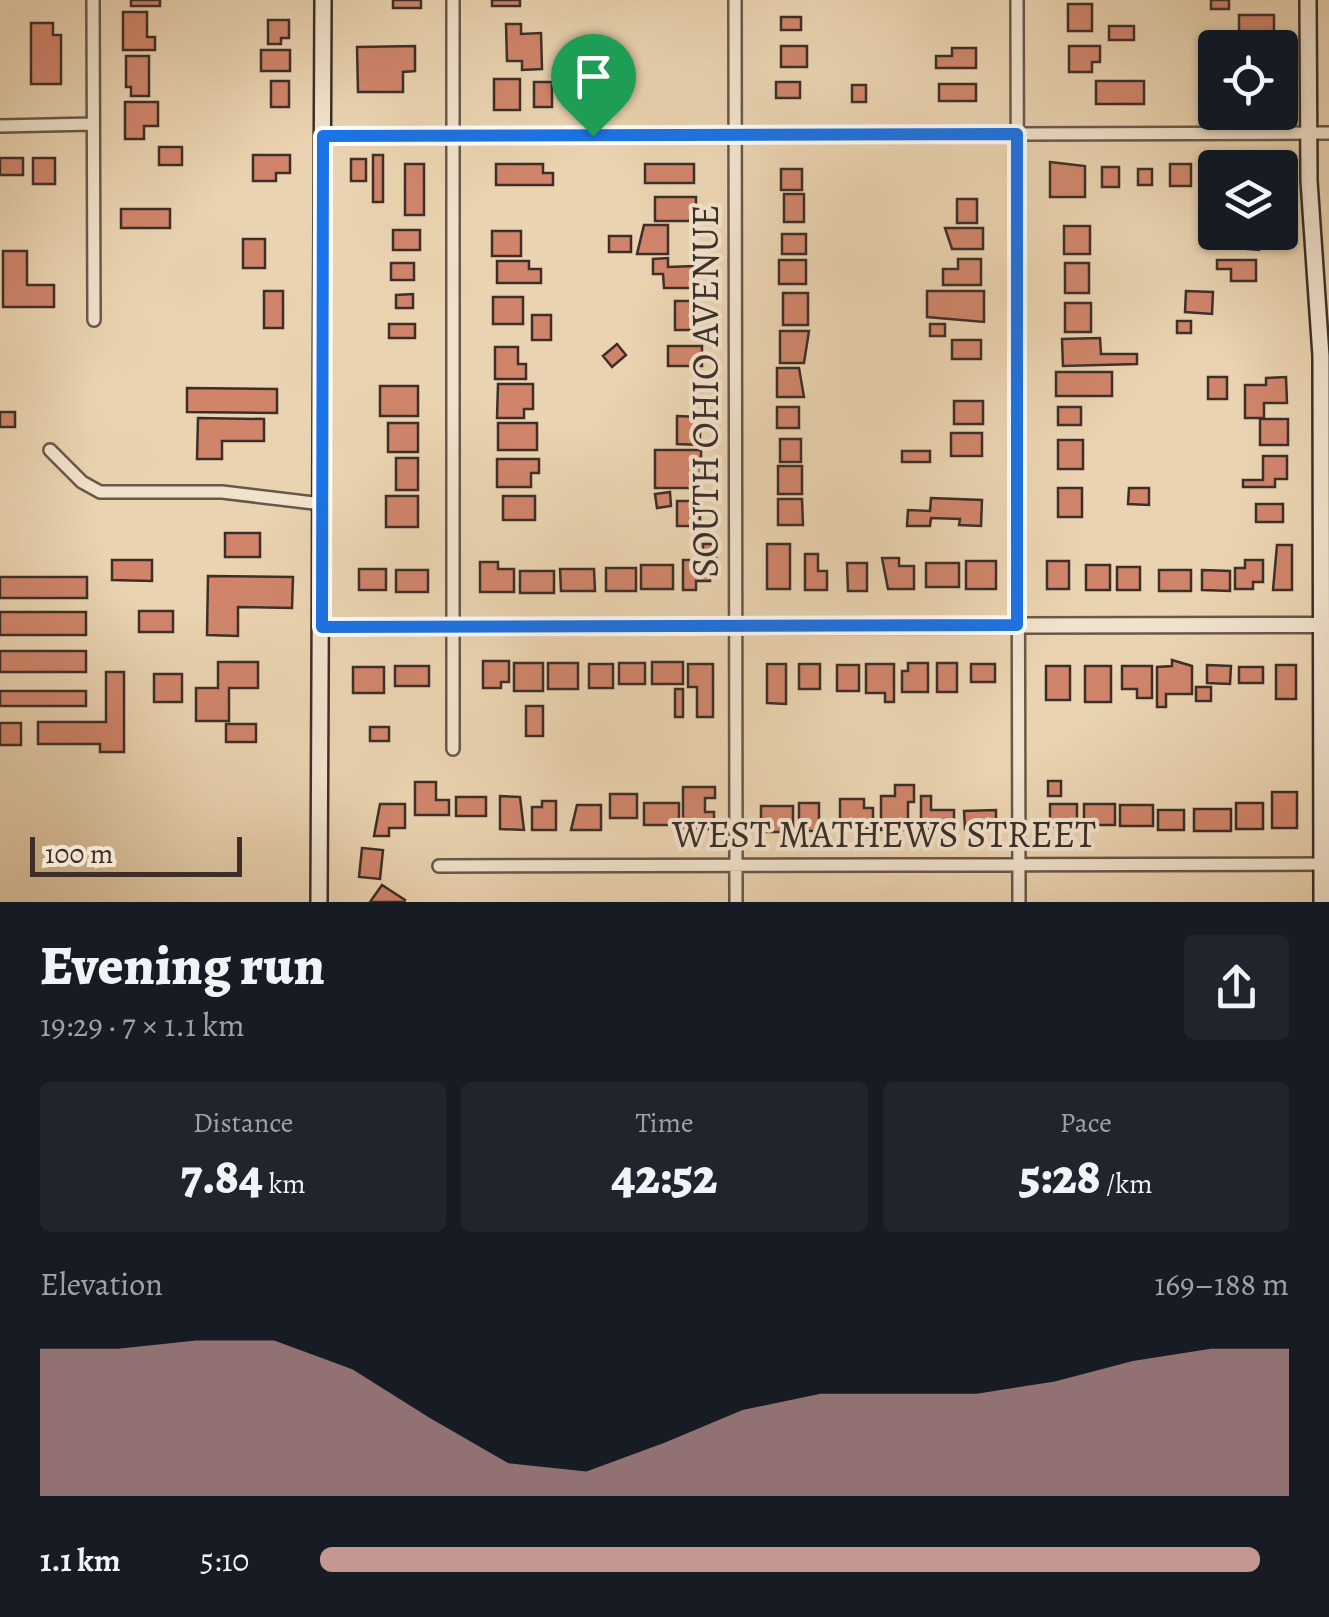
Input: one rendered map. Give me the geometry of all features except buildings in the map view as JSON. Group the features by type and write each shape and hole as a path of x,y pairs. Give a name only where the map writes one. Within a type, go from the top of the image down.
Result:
{"main road":[{"path":"318,902 322,0"},
{"path":"1308,0 1309,133 1321,356 1325,625 1322,902"}],"street":[{"path":"93,0 94,320"},
{"path":"453,0 453,749"},
{"name":"SOUTH OHIO AVENUE","path":"734,0 736,902"},
{"path":"1017,0 1019,902"},
{"path":"0,126 93,124"},
{"path":"323,136 1329,133"},
{"path":"50,450 82,482 100,492 222,492 274,502 322,504"},
{"path":"322,627 1325,625"},
{"name":"WEST MATHEWS STREET","path":"439,866 1325,864"}],"route":[{"path":"1017,134 1017,625 322,627 323,136 593,136 1017,134"}]}
